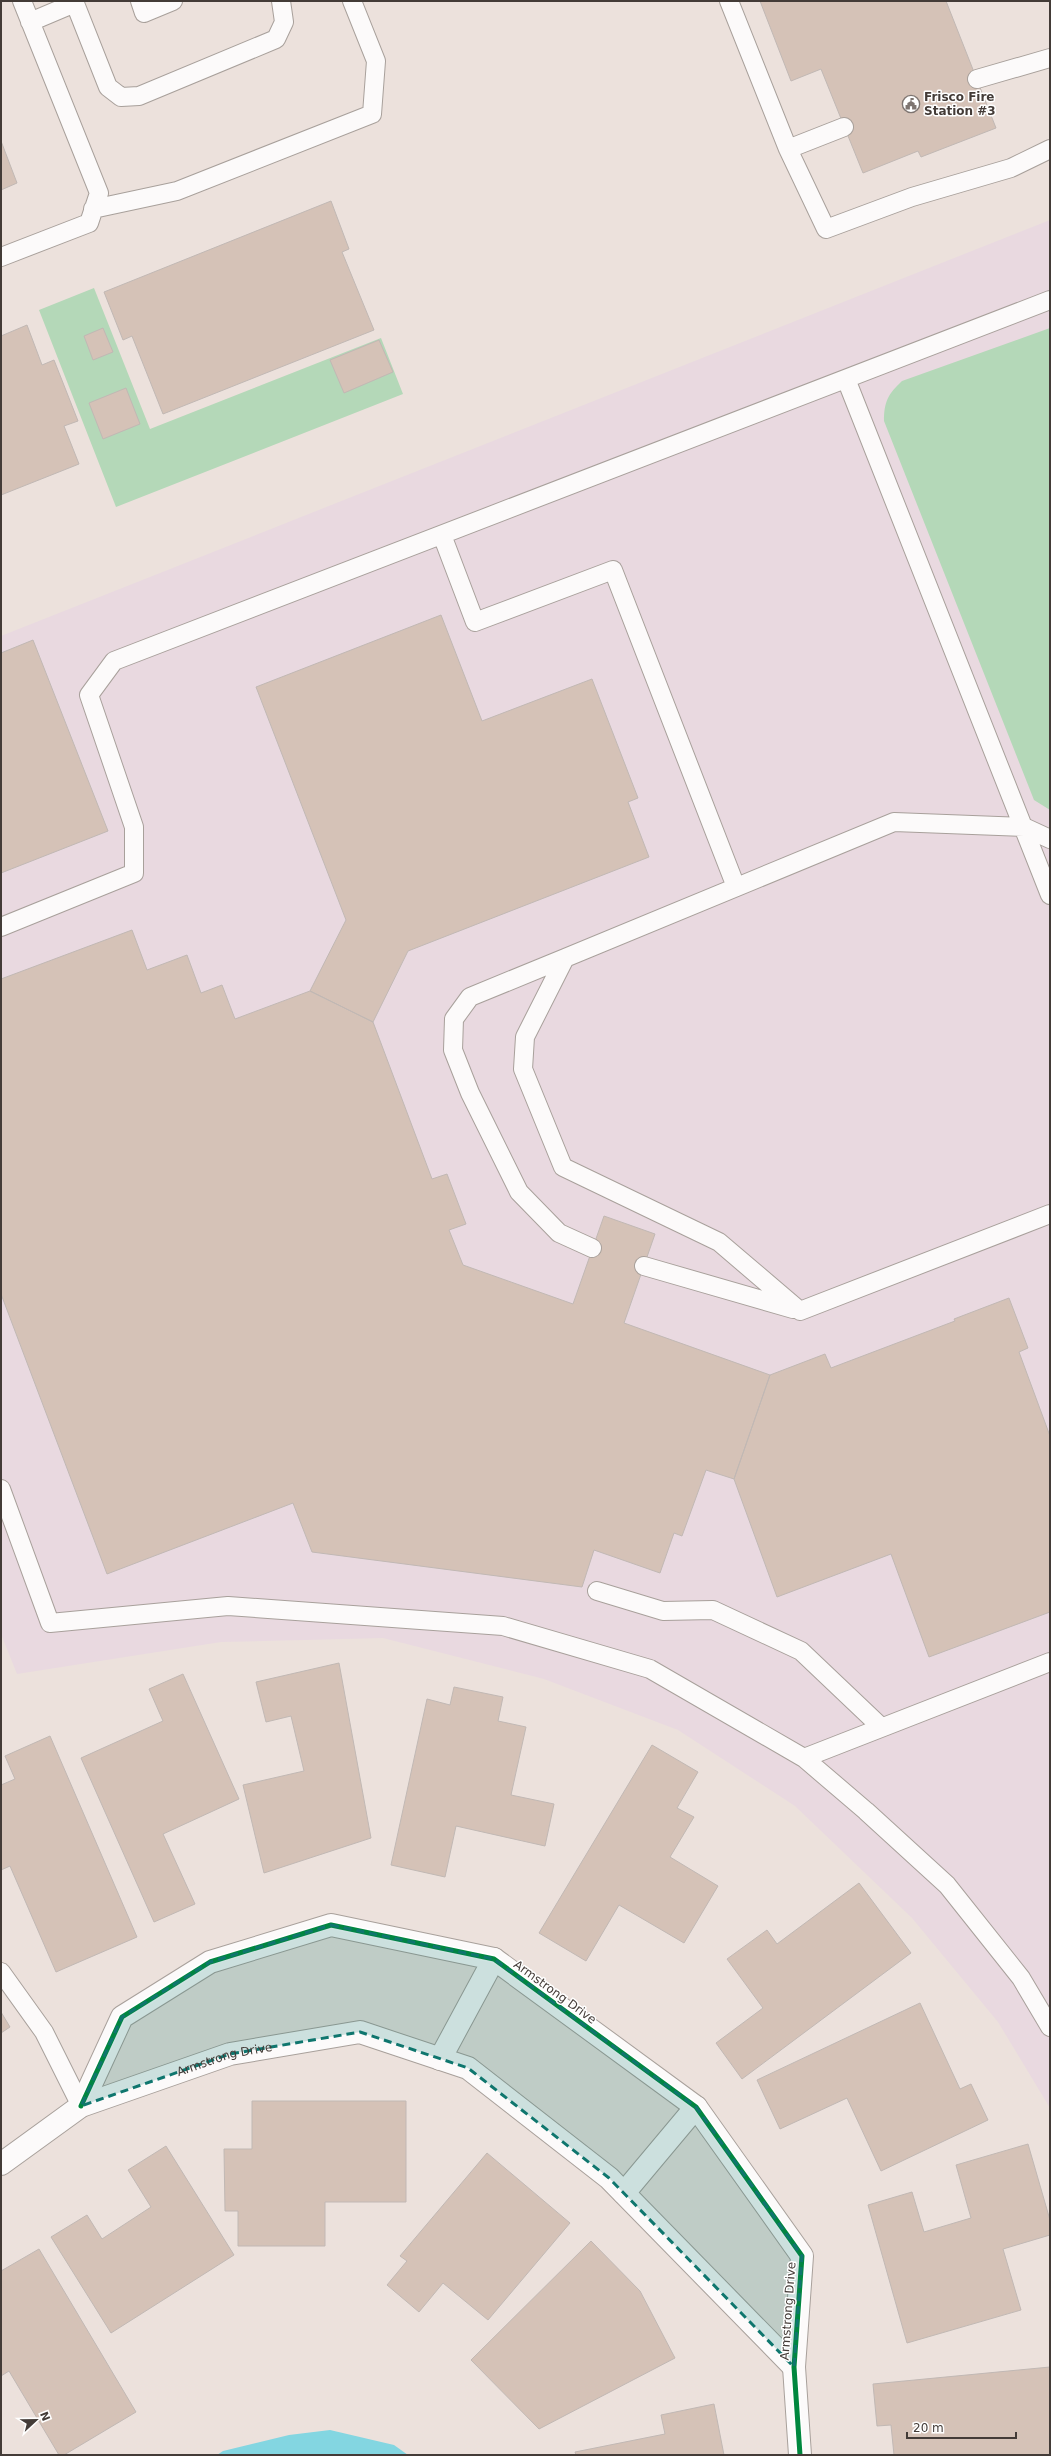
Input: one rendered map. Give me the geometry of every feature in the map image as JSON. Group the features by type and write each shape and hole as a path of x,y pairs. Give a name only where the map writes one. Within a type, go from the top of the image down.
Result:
{"street":[{"name":"Armstrong Drive","path":"80,2106 122,2017 210,1962 331,1925 494,1959 696,2107 802,2256 794,2367 800,2455"},
{"path":"440,2059 494,1959"},
{"name":"Armstrong Drive","path":"1,2164 80,2106 230,2054 360,2032 468,2068 610,2178 794,2367"},
{"path":"624,2193 696,2107"}],"lane":[{"path":"1,257 89,223 98,193 22,1"},
{"path":"140,1 144,13 173,1"},
{"path":"30,22 74,2 108,87 121,97 139,96 276,39 284,22 281,1"},
{"path":"93,209 177,191 372,114 376,61 352,1"},
{"path":"729,1 788,149 826,229 912,198 1011,168 1050,149"},
{"path":"977,79 1050,58"},
{"path":"788,149 844,127"},
{"path":"1,927 134,873 134,827 89,695 114,661 846,380 1050,300"},
{"path":"846,380 1050,895"},
{"path":"442,535 474,622 613,570 736,887"},
{"path":"592,1248 559,1233 519,1192 470,1093 453,1050 454,1019 470,998 894,822 1024,827 1050,839"},
{"path":"565,958 525,1036 523,1069 563,1168 719,1242 800,1311"},
{"path":"644,1266 800,1311 1050,1214"},
{"path":"1,1489 50,1623 228,1606 503,1626 650,1669 804,1758 866,1810 947,1885 1021,1978 1050,2027"},
{"path":"597,1591 663,1611 713,1610 801,1652 882,1728"},
{"path":"804,1758 1050,1662"},
{"path":"1,1972 44,2032 80,2106"}],"highlighted area":[{"path":"331,1925 494,1959 696,2107 802,2256 794,2367 609,2178 468,2068 360,2032 230,2054 81,2106 122,2017 210,1962"}],"shaded area":[{"path":"1050,220 1050,2108 998,2022 912,1918 795,1806 678,1730 544,1679 383,1638 221,1642 17,1674 1,1634 1,636"}],"green space":[{"path":"94,288 150,429 381,338 403,394 116,507 39,310"},
{"path":"1050,328 1050,810 1034,800 884,421 886,403 890,394 902,381"}],"water":[{"path":"330,2430 394,2445 408,2455 217,2455 223,2451 289,2435"}],"building":[{"name":"Frisco Fire Station #3","path":"760,1 946,1 996,128 921,157 918,151 863,173 821,69 791,81"},
{"path":"1,141 17,183 1,190"},
{"path":"331,201 349,249 342,252 374,330 163,414 132,336 123,340 104,292"},
{"path":"27,325 42,365 54,360 78,421 64,426 79,464 1,495 1,336"},
{"path":"103,328 113,352 93,360 84,336"},
{"path":"379,340 393,372 344,393 330,360"},
{"path":"126,388 140,424 103,439 89,403"},
{"path":"441,615 482,721 592,679 638,798 628,802 649,857 408,951 373,1022 310,991 346,920 256,687"},
{"path":"33,640 108,831 1,873 1,653"},
{"path":"132,930 147,970 187,955 201,993 222,985 235,1019 310,991 373,1022 432,1179 447,1174 466,1224 449,1230 463,1265 573,1304 604,1216 655,1234 624,1323 770,1375 734,1479 706,1470 682,1536 674,1533 660,1573 594,1550 582,1587 312,1552 293,1503 107,1574 1,1294 1,979"},
{"path":"1009,1298 1028,1348 1019,1352 1050,1436 1050,1612 929,1657 891,1554 777,1597 734,1479 770,1375 825,1354 831,1368 955,1321 954,1319"},
{"path":"339,1663 371,1838 264,1873 243,1785 304,1771 291,1716 266,1722 256,1682"},
{"path":"183,1674 239,1799 163,1834 195,1904 154,1922 81,1758 163,1721 149,1689"},
{"path":"454,1687 503,1697 498,1721 526,1727 511,1795 554,1804 545,1846 456,1826 445,1877 391,1865 427,1699 450,1705"},
{"path":"50,1736 137,1937 56,1972 10,1866 1,1870 1,1785 15,1779 5,1756"},
{"path":"652,1745 698,1772 677,1808 694,1817 670,1857 718,1886 684,1943 619,1905 586,1961 539,1933"},
{"path":"859,1883 911,1953 742,2079 716,2043 763,2008 727,1959 767,1930 777,1944"},
{"path":"920,2003 960,2089 971,2084 988,2120 881,2171 847,2098 780,2129 757,2080"},
{"path":"1,2012 10,2027 1,2033"},
{"path":"252,2101 406,2101 406,2202 325,2202 325,2246 238,2246 238,2211 225,2211 224,2149 252,2149"},
{"path":"1028,2144 1050,2220 1050,2235 1003,2249 1021,2310 907,2343 868,2205 912,2192 924,2232 971,2218 956,2165"},
{"path":"166,2146 234,2255 111,2333 51,2237 87,2215 102,2239 151,2207 128,2170"},
{"path":"487,2153 570,2223 488,2320 443,2283 419,2312 387,2285 407,2261 400,2256"},
{"path":"591,2241 640,2291 675,2358 539,2429 471,2360"},
{"path":"39,2249 136,2412 64,2455 59,2455 9,2371 1,2376 1,2271"},
{"path":"1050,2367 1050,2455 894,2455 891,2425 877,2426 873,2384"},
{"path":"714,2404 724,2455 576,2455 575,2452 665,2434 661,2415"}],"cycle path":[{"path":"81,2106 122,2017 210,1962 331,1925 494,1959 696,2107 802,2256 794,2367 800,2455"}],"place":[{"name":"Frisco Fire Station #3","path":"911,104"}]}
